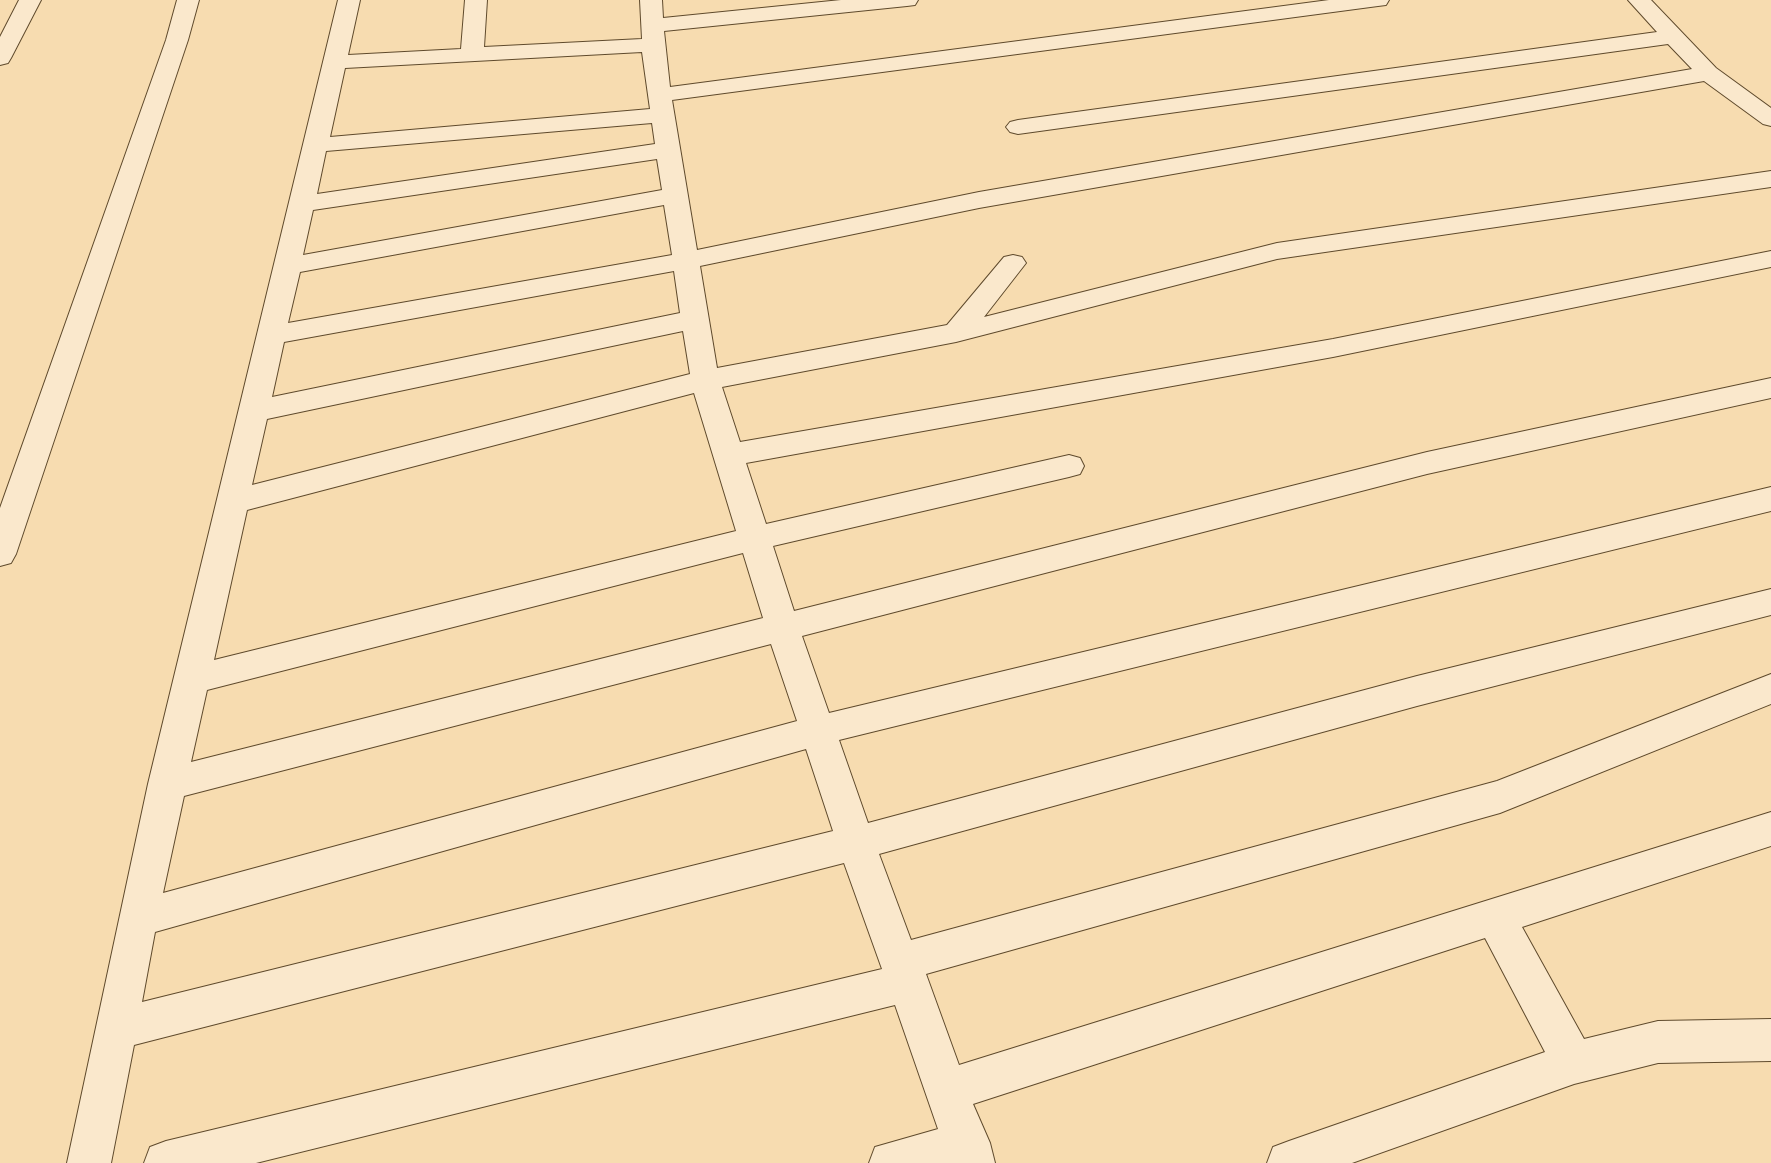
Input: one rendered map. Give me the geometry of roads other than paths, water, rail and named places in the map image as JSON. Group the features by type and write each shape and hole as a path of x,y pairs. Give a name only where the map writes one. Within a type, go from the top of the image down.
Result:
{"street":[{"path":"0,58 30,0"},
{"path":"0,554 177,40 188,0"},
{"path":"89,1163 167,784 287,266 337,62 349,0"},
{"path":"472,56 476,0"},
{"path":"337,62 472,56 653,23 907,0"},
{"path":"316,145 662,105 1378,0"},
{"path":"1639,0 1708,73 1771,119"},
{"path":"653,23 662,105 705,380 782,626 820,730 856,843 971,1153 891,1163"},
{"path":"1018,127 1674,36"},
{"path":"271,335 686,261 979,200 1708,73"},
{"path":"302,204 412,190 552,164 669,150"},
{"path":"232,502 705,380 956,333 1277,250 1771,179"},
{"path":"287,266 676,195"},
{"path":"729,455 1333,348 1771,259"},
{"path":"956,333 1013,263"},
{"path":"254,411 695,319"},
{"path":"167,784 1427,463 1771,388"},
{"path":"191,680 756,538 1069,466"},
{"path":"138,918 820,730 1771,500"},
{"path":"116,1029 856,843 1417,691 1771,602"},
{"path":"166,1163 905,972 1500,797 1771,689"},
{"path":"949,1090 1771,829"},
{"path":"1495,917 1574,1063"},
{"path":"1289,1163 1574,1063 1658,1042 1771,1040"}]}
